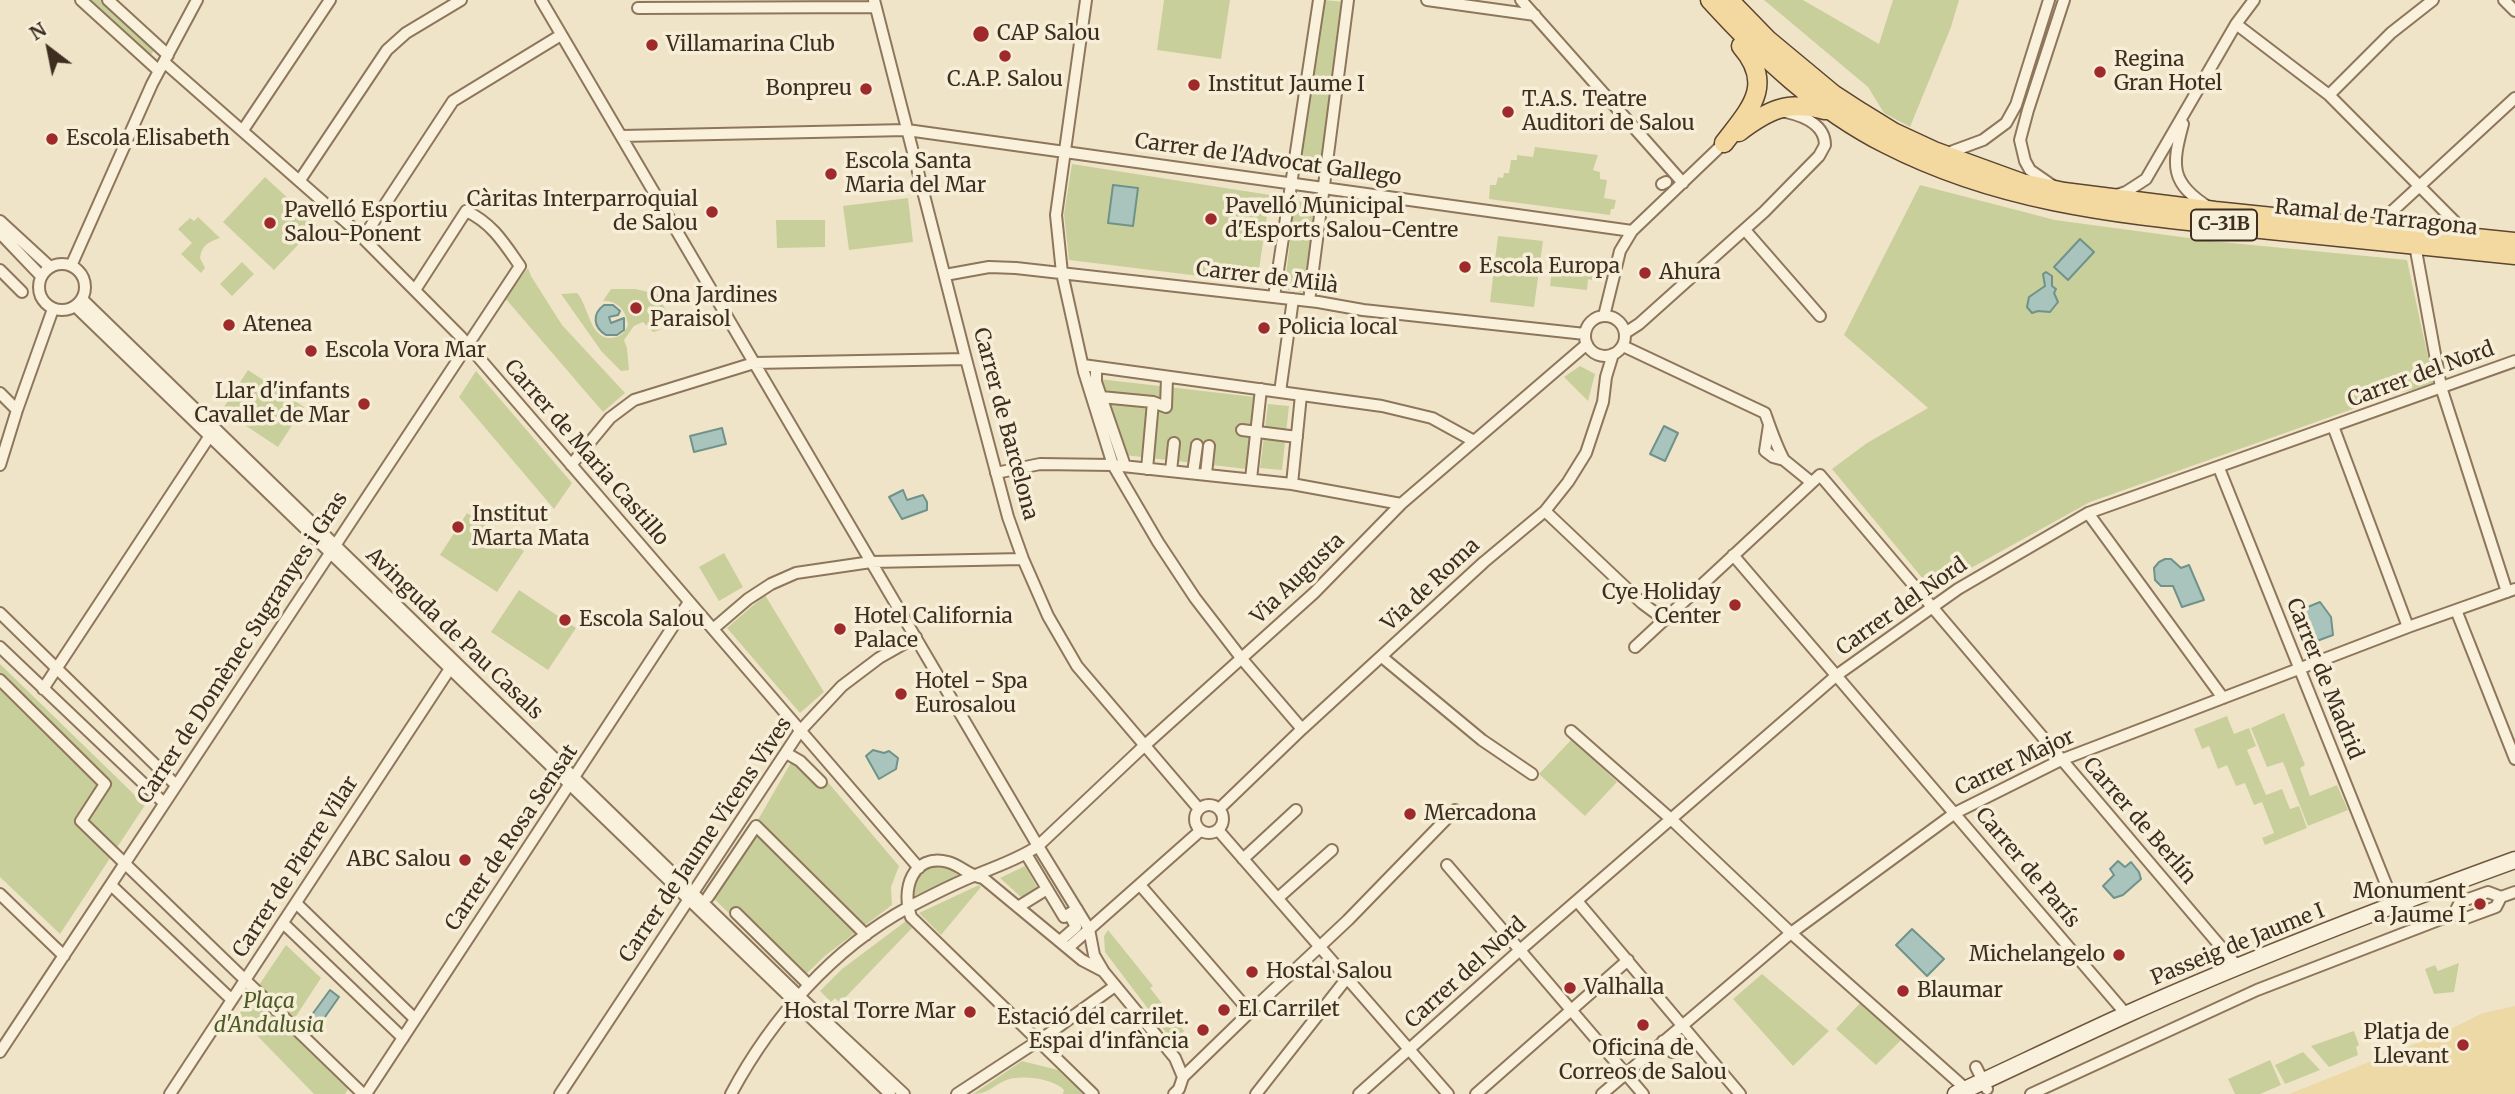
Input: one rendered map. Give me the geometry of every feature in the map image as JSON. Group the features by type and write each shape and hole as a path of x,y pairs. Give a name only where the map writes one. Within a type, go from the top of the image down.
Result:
{"main road":[{"path":"1702,0 1754,64 1758,79 1756,97 1751,107 1724,143"},
{"name":"Ramal de Tarragona","path":"1710,0 1768,59 1833,112 1935,156 2022,183 2064,192 2215,211 2515,242"},
{"name":"Ramal de Tarragona","path":"1729,0 1769,40 1876,130"},
{"name":"C-31B","path":"1724,143 1748,125 1791,105 1833,112"},
{"name":"Ramal de Tarragona","path":"1935,156 1979,183 2065,205 2515,255"}],"street":[{"path":"81,0 164,63"},
{"path":"71,266 164,63 197,0"},
{"path":"243,130 330,0"},
{"path":"300,180 387,50 406,33 461,0"},
{"path":"541,0 1038,846 1076,927 1064,945"},
{"path":"1086,0 1056,215 1062,274 1083,365 1119,466 1158,542 1195,598 1301,729"},
{"path":"1274,297 1319,0"},
{"path":"1309,301 1348,0"},
{"path":"1427,0 1535,16"},
{"path":"1521,0 1683,183"},
{"path":"1935,156 1983,140 2006,123 2016,105 2049,0"},
{"path":"2064,0 2020,140 2025,161 2031,170 2064,192"},
{"path":"2108,198 2126,192 2146,179 2236,24 2255,0"},
{"path":"2329,95 2391,33 2433,0"},
{"path":"2504,0 2515,11"},
{"path":"114,2 164,63"},
{"path":"638,8 874,3"},
{"name":"Carrer de Barcelona","path":"874,3 996,473 1023,559 1066,649 1089,682 1199,809"},
{"path":"2236,24 2329,95 2470,237"},
{"path":"363,238 453,101 561,35"},
{"name":"Carrer de Maria Castillo","path":"164,63 363,238 467,344 800,731 821,751 919,868"},
{"path":"1625,333 1639,324 1745,230 1819,156 1825,145 1824,135 1818,128 1803,117 1759,107 1756,97"},
{"path":"2374,228 2515,98"},
{"path":"2187,111 2174,162 2184,186 2215,211"},
{"name":"Carrer de l'Advocat Gallego","path":"621,136 907,130 1632,232"},
{"path":"1667,186 1683,183 1724,143"},
{"path":"1604,316 1620,251 1675,173"},
{"name":"Carrer de Domènec Sugranyes i Gras","path":"0,1052 522,261 482,218 466,211 415,289"},
{"path":"0,221 50,267"},
{"path":"1745,230 1820,316"},
{"path":"0,233 41,276"},
{"path":"2415,245 2441,387 2511,590"},
{"path":"57,264 71,266 78,270 85,282 79,303 67,310 53,309 40,297 38,285 41,276 57,264"},
{"name":"Carrer de Milà","path":"945,275 989,267 1076,273 1309,301 1586,339"},
{"path":"0,270 22,292"},
{"path":"1280,392 1293,299"},
{"name":"Avinguda de Pau Casals","path":"79,303 796,999"},
{"path":"0,464 53,309"},
{"path":"1604,316 1616,318 1625,333 1623,345 1613,354 1598,354 1586,339 1594,319 1604,316"},
{"name":"Via Augusta","path":"731,1094 745,1068 809,985 866,935 908,908 1038,846 1314,593 1401,504 1586,339"},
{"name":"Carrer de Berlín","path":"1623,345 1765,413 1784,460 1816,479 1932,606 2238,967"},
{"name":"Via de Roma","path":"1219,809 1301,729 1484,562 1545,511 1586,453 1603,402 1606,377 1613,354"},
{"path":"571,465 610,418 634,400 754,363 966,359"},
{"name":"Carrer del Nord","path":"1359,1094 1520,950 1837,675 1932,606 2088,513 2515,361"},
{"path":"1083,365 1382,406 1432,418 1472,440"},
{"path":"1096,367 1096,382 1119,466"},
{"path":"1101,397 1153,402 1166,407 1167,377"},
{"path":"1251,479 1261,389"},
{"path":"0,393 17,410"},
{"path":"1292,484 1301,395"},
{"path":"1147,469 1153,402"},
{"path":"2333,426 2408,627"},
{"path":"1242,430 1297,437"},
{"path":"43,689 212,433"},
{"path":"1171,471 1174,443"},
{"path":"1194,473 1203,445 1206,474"},
{"path":"996,473 1040,464 1119,466 1292,484 1401,504"},
{"name":"Carrer de Madrid","path":"2218,468 2394,904"},
{"path":"1635,647 1816,479"},
{"path":"1545,511 1642,603 1665,620"},
{"path":"2088,513 2223,698"},
{"name":"Carrer de París","path":"1733,555 2126,1014"},
{"path":"713,629 748,599 771,584 796,573 872,562 1023,559"},
{"name":"Carrer Major","path":"1602,1094 1791,933 1955,813 2061,760 2511,590"},
{"name":"Carrer de Rosa Sensat","path":"364,1094 690,602"},
{"path":"2456,610 2515,759"},
{"path":"0,613 176,785"},
{"name":"Carrer de Jaume Vicens Vives","path":"561,1094 800,731 842,686 879,658 916,637"},
{"path":"0,647 164,803"},
{"path":"1382,657 1482,740 1532,774"},
{"name":"Carrer de Pierre Vilar","path":"170,1094 452,666"},
{"path":"0,680 105,784 81,821 364,1094"},
{"path":"1571,731 1672,820 1961,1092"},
{"path":"803,765 821,751"},
{"path":"786,753 821,782"},
{"path":"1207,805 1219,809 1223,822 1218,830 1207,834 1200,831 1195,820 1199,809 1207,805"},
{"path":"1243,859 1296,810"},
{"path":"1174,1094 1183,1077 1318,945 1348,920 1455,810"},
{"path":"708,897 756,826 866,935"},
{"path":"1218,830 1448,1094"},
{"path":"1064,945 1089,929 1200,831"},
{"path":"1278,898 1332,850"},
{"path":"1026,854 1047,889 1070,914 1089,929 1094,955 1104,972 1175,1059 1183,1077"},
{"name":"Passeig de Jaume I","path":"1961,1092 1982,1079 2126,1014 2238,967 2394,904 2515,860"},
{"path":"1093,1094 911,917 907,887 919,868 932,862 946,862 972,876 983,878 1082,960 1104,972"},
{"path":"1447,864 1643,1094"},
{"path":"111,885 232,1000"},
{"path":"1140,885 1250,1012"},
{"path":"1018,907 1047,889"},
{"path":"2454,914 2460,902 2488,892 2501,897 2515,892"},
{"path":"0,894 64,956"},
{"path":"2031,1094 2257,990 2454,914 2466,918 2496,907 2501,897"},
{"path":"1577,901 1740,1094"},
{"path":"296,903 415,1019"},
{"path":"736,914 809,985"},
{"path":"1045,930 1070,914"},
{"path":"283,923 402,1038"},
{"path":"1476,1094 1628,960"},
{"path":"1256,1094 1347,978"},
{"path":"957,1094 1115,986"},
{"path":"796,999 890,1094"},
{"path":"796,999 904,1094"},
{"path":"1663,1041 1672,1052"}],"green space":[{"path":"89,0 102,0 154,50 150,57"},
{"path":"1164,0 1230,0 1221,59 1157,50"},
{"path":"1323,0 1346,2 1322,170 1299,167"},
{"path":"1764,0 1803,0 1879,44 1893,0 1959,0 1951,27 1910,127 1884,113 1868,87"},
{"path":"1535,147 1598,155 1593,170 1600,172 1600,179 1607,180 1604,198 1616,200 1610,215 1489,199 1490,185 1496,185 1498,177 1503,178 1504,173 1509,173 1511,160 1517,160 1517,155 1533,157"},
{"name":"Pavelló Municipal d'Esports Salou-Centre","path":"1072,164 1270,195 1257,283 1069,260 1064,214"},
{"name":"Pavelló Esportiu Salou-Ponent","path":"265,177 317,225 274,270 223,222"},
{"path":"1920,185 2055,220 2211,241 2407,260 2434,385 2398,393 2090,502 1933,591 1832,469 1867,443 1928,408 1844,335"},
{"path":"908,198 913,242 849,250 843,206"},
{"path":"1295,201 1318,204 1307,290 1303,289 1303,292 1288,290 1289,283 1285,283"},
{"path":"198,217 220,238 202,250 200,258 205,268 201,273 181,254 192,243 178,229 190,218 194,221"},
{"path":"776,220 825,220 825,247 777,248"},
{"path":"1498,236 1543,241 1534,307 1490,302"},
{"path":"242,262 254,274 232,296 220,284"},
{"path":"528,268 562,325 625,393 603,412 505,298"},
{"path":"1552,268 1593,272 1592,280 1588,279 1587,290 1550,286"},
{"path":"611,289 635,289 657,294 668,314 660,330 653,332 643,322 634,326 624,340 629,370 621,371 602,352 561,294 577,293 595,330 607,338 620,335 628,325 620,307 613,302 603,301"},
{"path":"1580,366 1595,374 1588,401 1564,377"},
{"path":"248,370 304,407 278,447 222,410"},
{"path":"476,371 572,483 554,509 459,397"},
{"path":"1099,379 1255,397 1247,469 1124,455"},
{"path":"1268,404 1289,406 1282,470 1260,468"},
{"path":"467,513 524,551 497,592 440,555"},
{"path":"724,553 743,587 719,601 699,567"},
{"path":"519,590 576,628 548,670 491,632"},
{"path":"765,595 824,692 800,713 727,628"},
{"path":"0,664 145,805 60,934 0,877"},
{"path":"2284,713 2305,765 2300,768 2310,796 2337,785 2348,810 2308,826 2283,762 2267,767 2251,728"},
{"path":"2227,716 2234,734 2249,728 2256,746 2247,750 2266,795 2282,789 2290,809 2299,806 2307,828 2265,845 2262,838 2274,833 2262,802 2254,805 2245,783 2236,786 2227,765 2218,769 2209,746 2202,749 2194,729"},
{"path":"1572,739 1617,782 1585,816 1539,774"},
{"path":"793,759 819,789 826,780 899,866 891,887 892,905 826,955 804,976 734,910 731,915 713,898"},
{"path":"940,865 950,867 958,875 914,896 915,884 923,871"},
{"path":"1025,866 1038,889 1022,898 1000,878"},
{"path":"979,885 981,887 941,935 919,913"},
{"path":"906,921 912,928 840,1003 835,998 831,1002 820,991 842,969"},
{"path":"1108,930 1153,986 1150,988 1184,1031 1174,1043 1105,952 1104,936"},
{"name":"Plaça d'Andalusia","path":"286,945 321,978 287,1030 348,1089 345,1094 314,1094 238,1016"},
{"path":"2459,963 2454,992 2434,994 2425,969 2435,965 2438,971"},
{"path":"1762,974 1829,1031 1793,1066 1733,999"},
{"path":"1861,1002 1903,1038 1876,1065 1836,1029"},
{"path":"2354,1031 2359,1045 2356,1047 2358,1055 2329,1067 2311,1046"},
{"path":"2303,1052 2320,1070 2285,1084 2275,1065"},
{"path":"2270,1060 2281,1085 2260,1094 2235,1094 2228,1079"},
{"path":"1022,1061 1058,1070 1083,1094 1063,1094 1064,1090 1059,1086 1044,1080 1026,1078 1010,1079 986,1091 973,1094"}],"sand":[{"name":"Platja de Llevant","path":"2515,1006 2515,1094 2289,1094 2447,1031 2483,1013"}],"water":[{"path":"1113,185 1138,188 1133,226 1108,223"},
{"path":"2080,239 2094,252 2068,280 2054,267"},
{"path":"2046,272 2052,276 2052,286 2056,289 2054,293 2058,302 2050,312 2032,313 2027,307 2029,297 2045,286 2043,274"},
{"path":"604,305 613,305 620,311 618,315 609,317 611,323 624,318 624,330 617,335 606,335 596,324 597,312"},
{"path":"1664,426 1678,433 1665,461 1650,454"},
{"path":"722,428 726,444 694,452 690,436"},
{"path":"903,490 907,500 923,495 927,510 902,519 889,497"},
{"path":"2165,559 2171,559 2181,568 2189,565 2204,600 2182,607 2173,586 2161,586 2155,580 2154,568"},
{"path":"2320,602 2331,617 2333,635 2306,645 2300,636 2298,624 2302,622 2298,611"},
{"path":"873,750 884,753 889,751 898,758 896,769 879,779 866,756"},
{"path":"2118,861 2125,867 2131,862 2141,879 2123,895 2114,898 2103,886 2114,875 2110,869"},
{"path":"1912,929 1944,959 1927,976 1896,945"},
{"path":"330,990 339,997 313,1034 303,1027"}],"place":[{"name":"CAP Salou","path":"981,34"},
{"name":"Villamarina Club","path":"652,45"},
{"name":"C.A.P. Salou","path":"1005,56"},
{"name":"Regina Gran Hotel","path":"2100,72"},
{"name":"Institut Jaume I","path":"1194,85"},
{"name":"Bonpreu","path":"866,89"},
{"name":"T.A.S. Teatre Auditori de Salou","path":"1508,112"},
{"name":"Escola Elisabeth","path":"52,139"},
{"name":"Escola Santa Maria del Mar","path":"831,174"},
{"name":"Càritas Interparroquial de Salou","path":"712,212"},
{"name":"Pavelló Municipal d'Esports Salou-Centre","path":"1211,219"},
{"name":"Pavelló Esportiu Salou-Ponent","path":"270,223"},
{"name":"Escola Europa","path":"1465,267"},
{"name":"Ahura","path":"1645,273"},
{"name":"Ona Jardines Paraisol","path":"636,308"},
{"name":"Atenea","path":"229,325"},
{"name":"Policia local","path":"1264,328"},
{"name":"Escola Vora Mar","path":"311,351"},
{"name":"Llar d'infants Cavallet de Mar","path":"364,404"},
{"name":"Institut Marta Mata","path":"458,527"},
{"name":"Cye Holiday Center","path":"1735,605"},
{"name":"Escola Salou","path":"565,620"},
{"name":"Hotel California Palace","path":"840,629"},
{"name":"Hotel - Spa Eurosalou","path":"901,694"},
{"name":"Mercadona","path":"1410,814"},
{"name":"ABC Salou","path":"465,860"},
{"name":"Monument a Jaume I","path":"2480,904"},
{"name":"Michelangelo","path":"2119,955"},
{"name":"Hostal Salou","path":"1252,972"},
{"name":"Valhalla","path":"1570,988"},
{"name":"Blaumar","path":"1903,991"},
{"name":"El Carrilet","path":"1224,1010"},
{"name":"Hostal Torre Mar","path":"970,1012"},
{"name":"Oficina de Correos de Salou","path":"1643,1025"},
{"name":"Estació del carrilet. Espai d'infància","path":"1203,1030"},
{"name":"Platja de Llevant","path":"2463,1045"}]}
